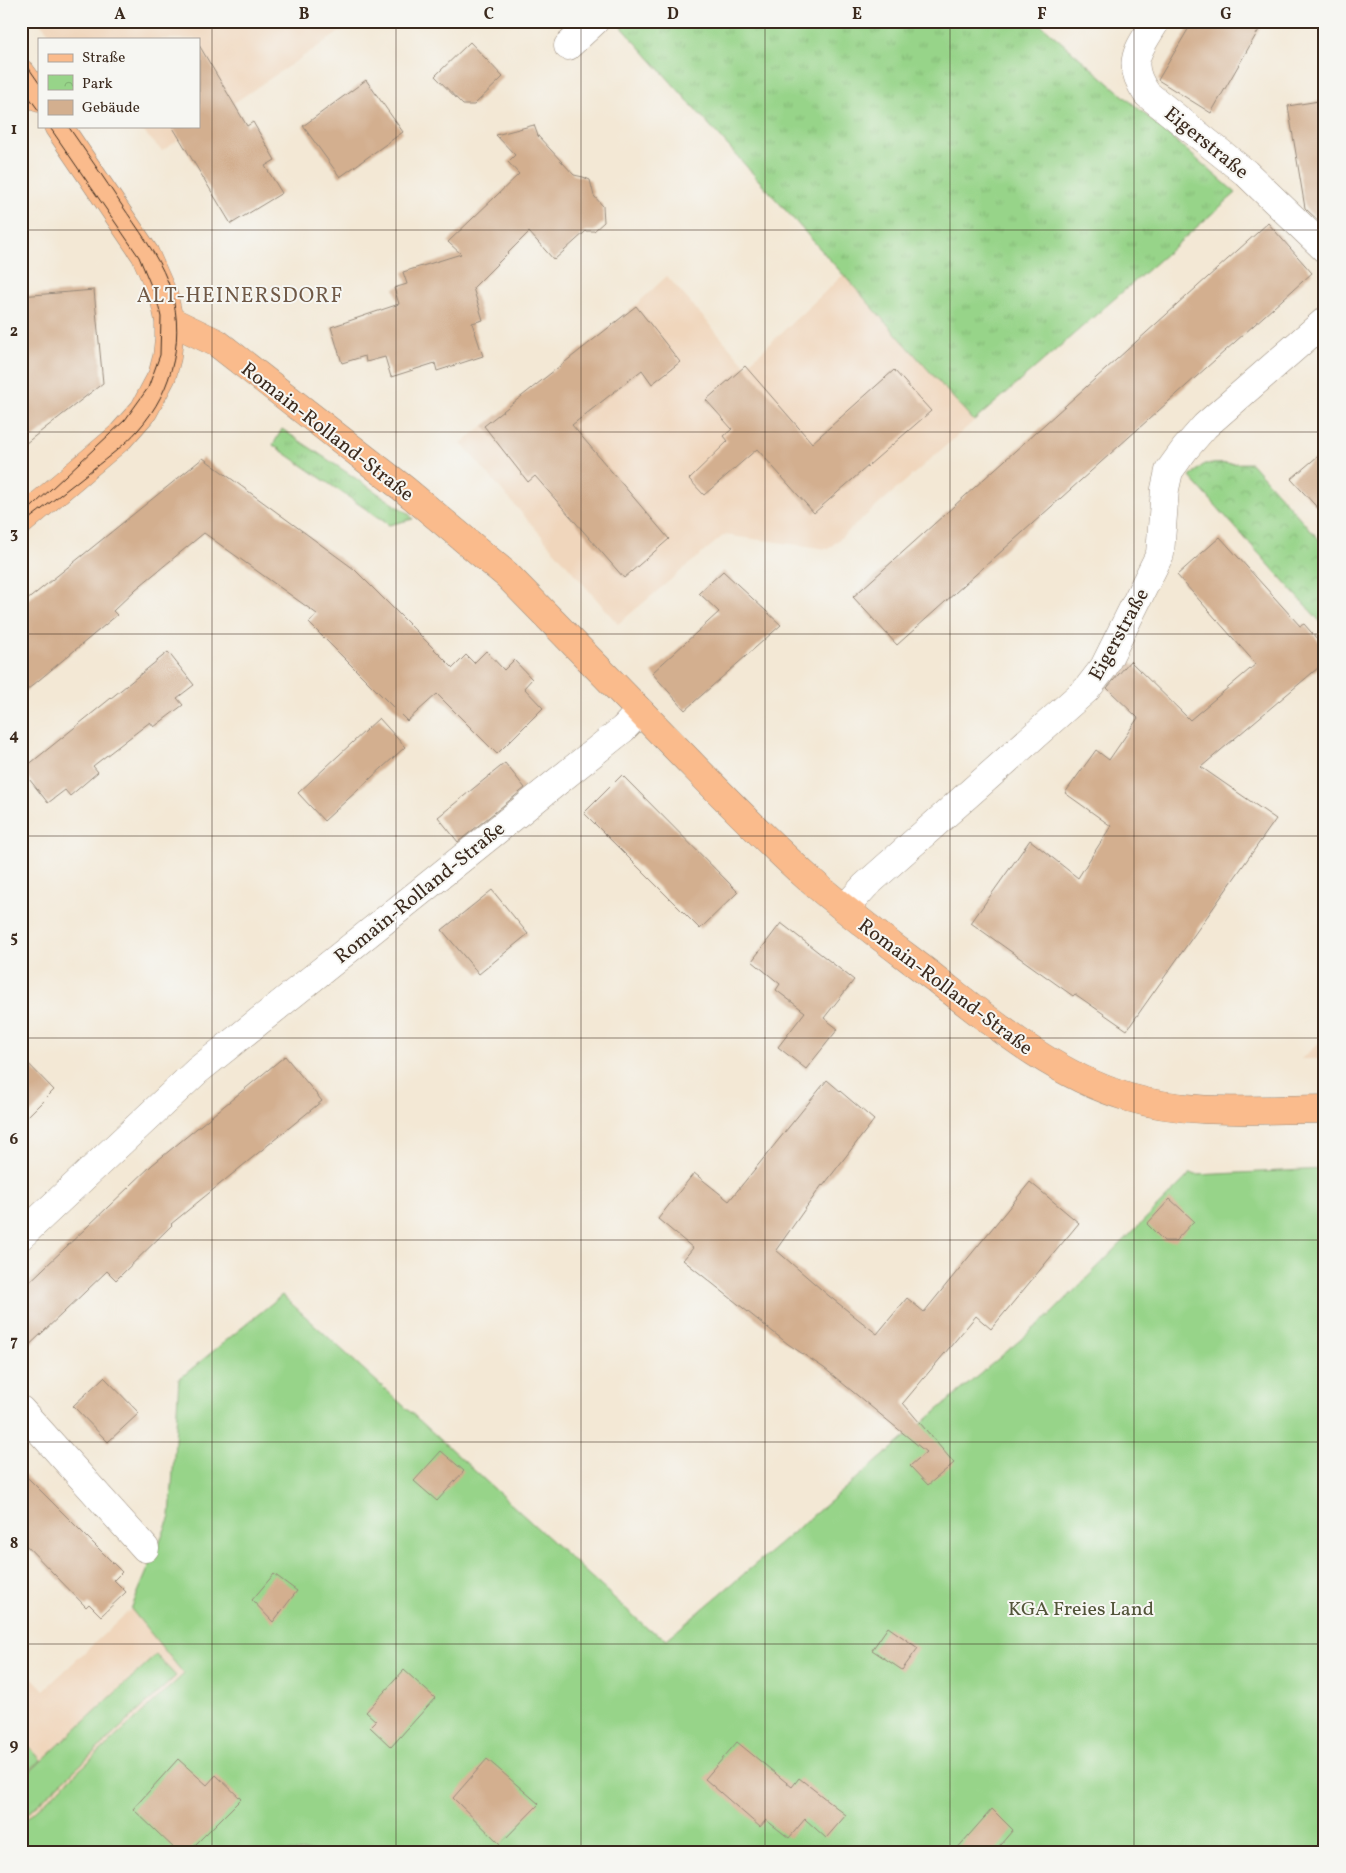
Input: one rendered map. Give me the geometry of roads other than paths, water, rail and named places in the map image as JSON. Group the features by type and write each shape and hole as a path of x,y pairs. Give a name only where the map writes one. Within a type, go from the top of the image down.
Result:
{"main road":[{"path":"21,73 38,97"},
{"path":"21,522 120,437 144,410 162,376 167,357 169,320 164,297 145,254 59,128"},
{"name":"Romain-Rolland-Straße","path":"169,320 217,344 472,544 507,575 774,847 844,908 1013,1038 1044,1059 1087,1081 1126,1096 1186,1109 1325,1109"}],"street":[{"path":"568,46 595,21"},
{"name":"Eigerstraße","path":"1156,21 1137,55 1134,70 1138,82 1147,94 1246,173 1325,249"},
{"name":"Eigerstraße","path":"844,908 908,847 1087,689 1104,667 1160,554 1165,489 1169,471 1185,449 1206,426 1325,321"},
{"name":"Romain-Rolland-Straße","path":"21,1236 197,1071 623,729 640,711"},
{"path":"21,1410 145,1548"}],"tram line":[{"path":"21,57 38,82"},
{"path":"21,86 38,110"},
{"path":"21,517 125,420 148,388 160,355 161,317 157,300 139,257 50,128"},
{"path":"21,525 128,441 161,397 174,360 176,341 174,301 164,272 147,242 69,128"}],"district":[{"name":"ALT-HEINERSDORF","path":"240,295"}],"park label":[{"name":"KGA Freies Land","path":"1081,1608"}]}
